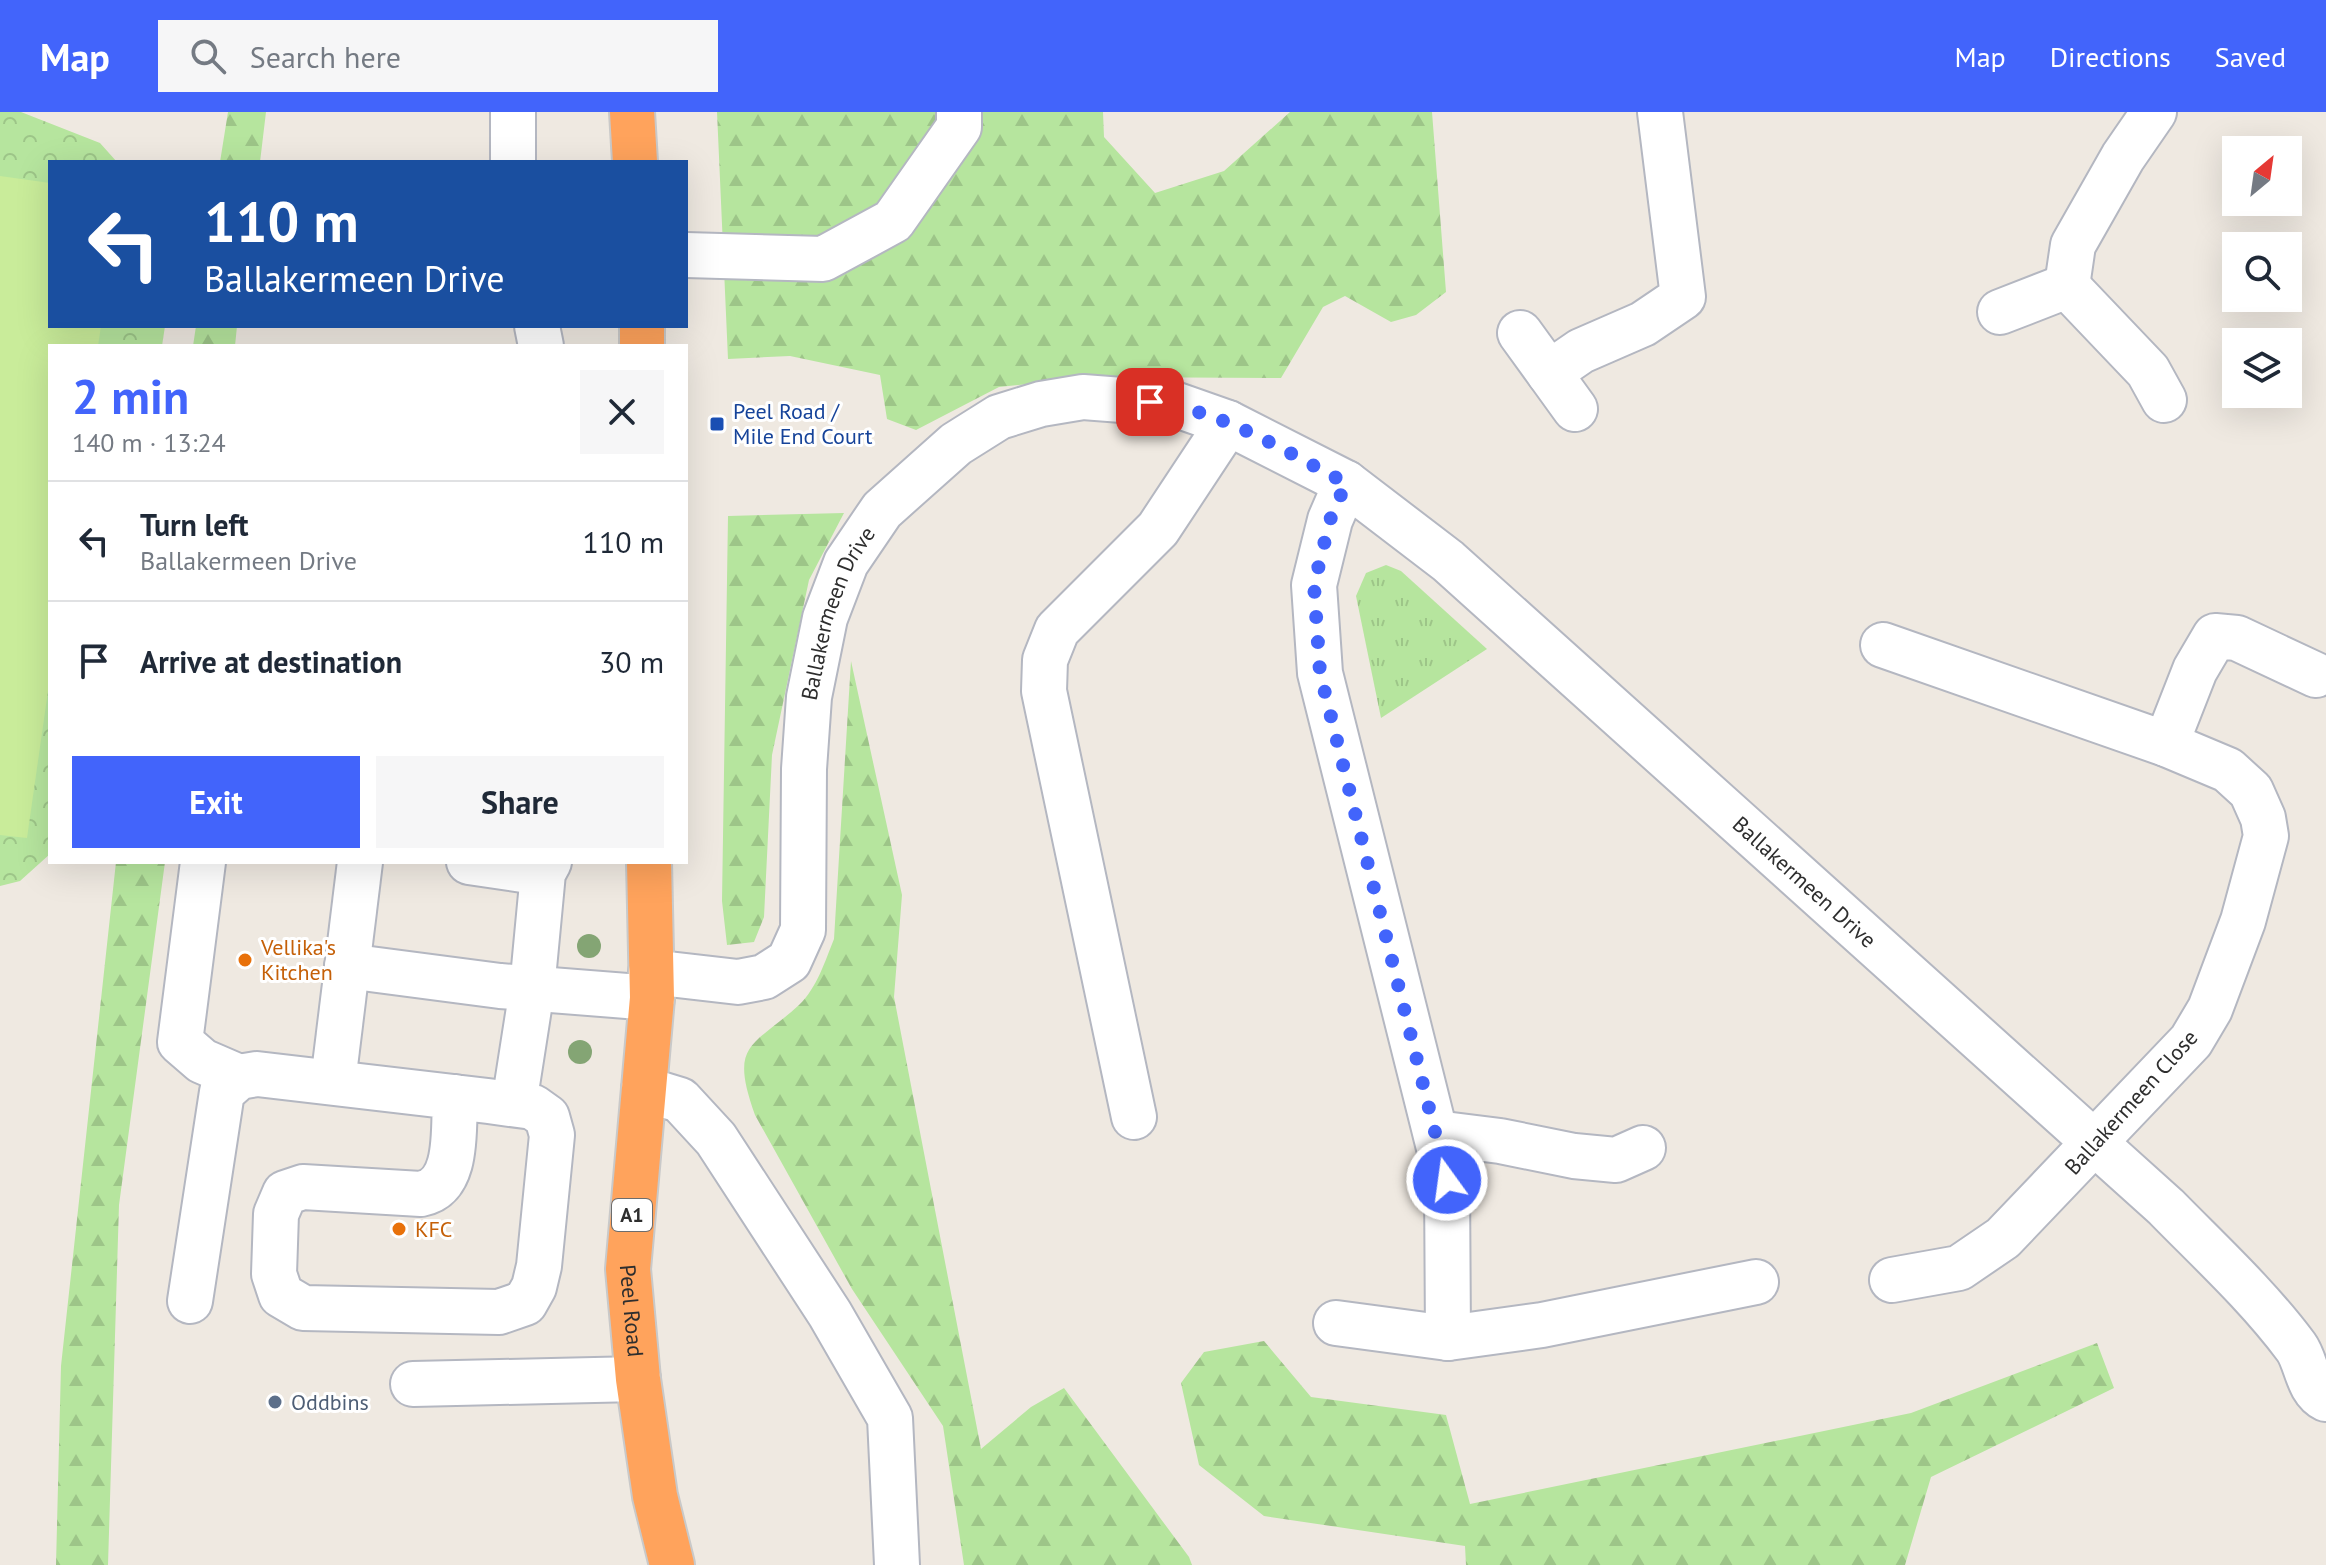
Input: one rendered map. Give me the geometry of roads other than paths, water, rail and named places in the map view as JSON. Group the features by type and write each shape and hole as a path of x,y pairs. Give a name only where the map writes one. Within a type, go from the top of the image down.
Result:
{"highway":[{"path":"632,112 635,160"},
{"name":"Peel Road","path":"649,864 652,985 628,1269 638,1379 655,1496 672,1565"}],"street":[{"path":"513,112 513,160"},
{"path":"688,255 823,259 893,221 959,127 959,112"},
{"path":"1549,373 1581,351 1643,324 1683,297 1660,112"},
{"path":"2067,286 2073,245 2123,157 2154,112"},
{"path":"2000,312 2067,286"},
{"path":"2067,286 2156,385"},
{"path":"1520,333 1575,409"},
{"name":"Ballakermeen Drive","path":"347,966 532,989 738,982 764,977 789,961 803,930 805,755 809,697 825,618 846,563 882,510 956,444 999,417 1041,404 1083,397 1174,404 1228,423 1346,483 1448,561 2166,1207 2265,1309 2299,1351 2307,1375 2321,1397 2326,1399"},
{"path":"1134,1117 1044,691 1045,660 1057,630 1158,529 1228,423"},
{"path":"1346,483 1330,520 1314,585 1320,673 1447,1180 1448,1338"},
{"path":"2166,744 2195,670 2215,636 2237,638 2316,675"},
{"name":"Ballakermeen Close","path":"1883,645 2166,744 2228,770 2251,791 2263,818 2266,836 2243,921 2210,1009 2191,1041 2003,1238 1959,1268 1892,1280"},
{"path":"203,864 180,1042 202,1061 239,1077"},
{"path":"333,1082 360,864"},
{"path":"495,864 546,868 523,1106"},
{"path":"190,1301 222,1092 239,1077 257,1074 333,1082 455,1097 523,1106 547,1117 552,1135 539,1266 534,1287 525,1303 499,1312 303,1308 281,1295 274,1274 276,1214 285,1193 303,1187 429,1192 443,1183 449,1164 455,1097"},
{"path":"644,1089 680,1100 716,1139 830,1314 890,1418 897,1565"},
{"path":"1436,1133 1616,1160 1643,1148"},
{"path":"1336,1323 1448,1338 1542,1325 1756,1282"},
{"path":"413,1384 638,1379"}],"place":[{"name":"Peel Road / Mile End Court","path":"717,424"},
{"name":"Vellika's Kitchen","path":"245,960"},
{"name":"KFC","path":"399,1229"},
{"name":"Oddbins","path":"275,1402"}]}
